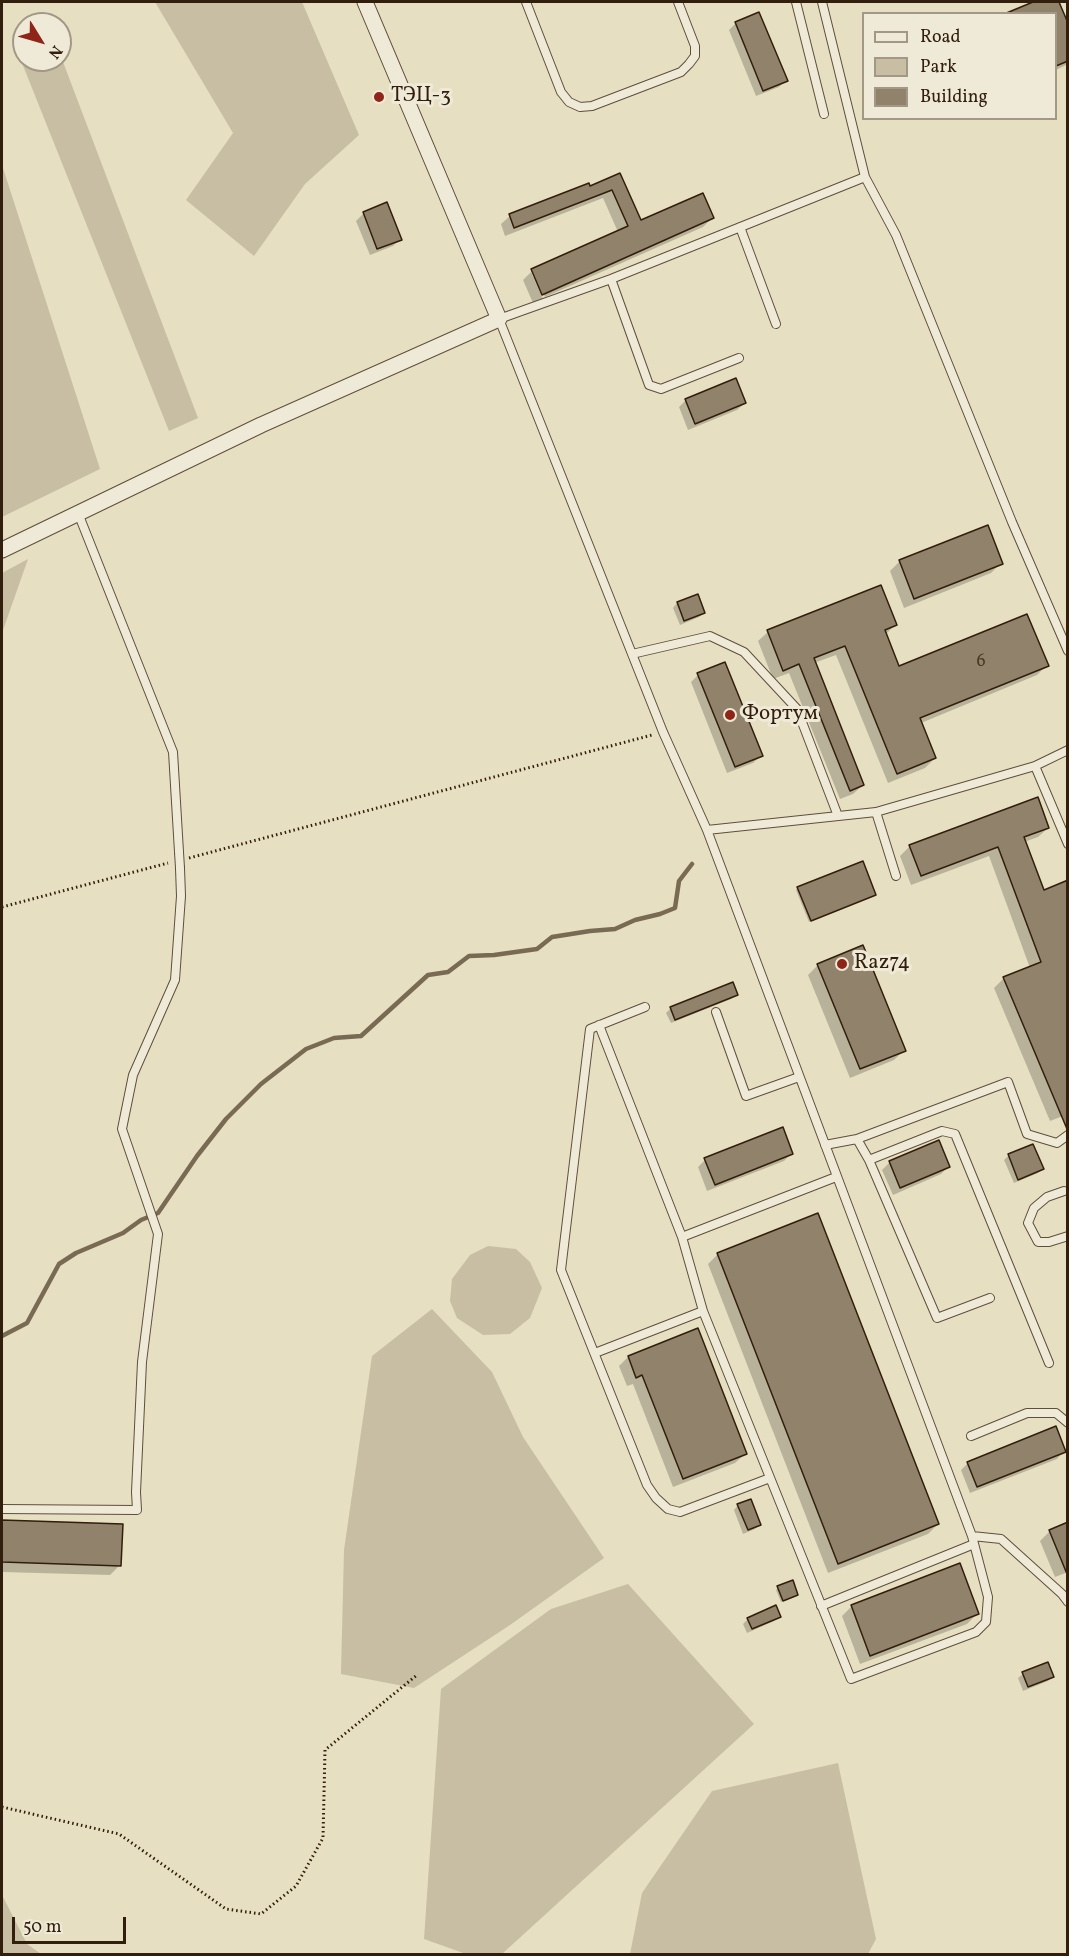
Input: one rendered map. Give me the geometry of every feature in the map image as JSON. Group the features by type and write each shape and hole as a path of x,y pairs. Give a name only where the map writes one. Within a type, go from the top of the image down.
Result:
{"street":[{"path":"2,550 261,425 499,319 365,2"}],"lane":[{"path":"526,2 561,92 569,102 580,107 592,106 670,77 681,72 689,64 695,56 695,46 678,2"},
{"path":"796,2 824,114"},
{"path":"822,2 865,177 896,235 1012,522 1068,651"},
{"path":"599,1025 682,1237 704,1311 851,1679 976,1632 986,1622 988,1597 973,1540 707,830 663,732 499,319 611,279 865,177"},
{"path":"740,227 776,324"},
{"path":"611,279 648,385 661,389 739,358"},
{"path":"2,1509 137,1510 142,1362 158,1234 122,1129 133,1075 175,981 181,896 180,860 173,752 78,513"},
{"path":"632,654 710,636 744,652 797,709 838,816"},
{"path":"707,830 876,812 1035,766 1068,750"},
{"path":"1035,766 1068,844"},
{"path":"876,812 896,876"},
{"path":"645,1007 590,1029 561,1270 647,1485 656,1498 668,1509 680,1512 770,1478"},
{"path":"716,1012 746,1096 799,1077"},
{"path":"825,1145 857,1139 1008,1082 1028,1134 1057,1143 1068,1135"},
{"path":"869,1160 942,1131 955,1134 1049,1363"},
{"path":"857,1139 869,1160 937,1318 990,1298"},
{"path":"682,1237 836,1177"},
{"path":"1068,1200 1066,1189 1047,1197 1034,1208 1028,1223 1038,1242 1049,1242 1068,1236"},
{"path":"595,1353 704,1311"},
{"path":"971,1436 1027,1413 1056,1413 1068,1424"},
{"path":"821,1606 973,1540 1001,1539 1068,1602"}],"path":[{"path":"180,860 663,732"},
{"path":"2,907 169,863"},
{"path":"2,1807 119,1834 226,1909 261,1914 296,1886 323,1838 325,1750 417,1675"}],"green space":[{"path":"155,2 302,2 359,135 305,184 254,256 186,200 233,133"},
{"path":"26,72 67,72 198,418 169,431"},
{"path":"2,165 100,469 2,517"},
{"path":"28,559 2,633 2,573"},
{"path":"488,1246 516,1249 530,1262 542,1288 530,1318 510,1334 483,1335 457,1318 450,1301 452,1279 470,1255"},
{"path":"432,1309 492,1372 523,1437 604,1558 510,1625 414,1688 341,1674 344,1550 372,1356"},
{"path":"628,1584 754,1724 502,1954 466,1954 424,1939 441,1689 551,1609"},
{"path":"838,1763 876,1939 868,1954 630,1954 642,1893 712,1791"},
{"path":"2,1895 27,1944 41,1954 2,1954"}],"building":[{"path":"1033,2 1059,2 1068,23 1068,61 1057,66 1057,12 1009,12"},
{"path":"759,12 788,81 763,91 735,22"},
{"path":"620,173 641,220 703,193 714,218 542,295 531,269 628,226 612,190 514,228 509,214 589,183 590,186"},
{"path":"387,202 402,240 377,249 363,212"},
{"path":"736,378 746,403 695,424 685,399"},
{"path":"988,525 1003,564 914,599 899,560"},
{"path":"881,585 897,625 885,630 899,666 1027,614 1049,666 920,718 936,758 897,774 845,646 814,658 864,785 850,791 799,664 783,671 767,630"},
{"path":"698,594 705,613 684,621 677,602"},
{"name":"Фортум","path":"725,662 763,756 735,767 697,673"},
{"path":"1038,797 1049,828 1024,837 1044,890 1068,880 1067,1129 1003,977 1041,962 998,847 921,876 909,845"},
{"path":"863,861 876,895 811,921 797,887"},
{"path":"863,945 906,1051 860,1069 817,964"},
{"path":"733,982 738,995 675,1020 670,1007"},
{"path":"783,1127 793,1154 715,1185 704,1158"},
{"path":"939,1140 950,1167 900,1188 889,1161"},
{"path":"1033,1144 1044,1169 1018,1180 1008,1154"},
{"path":"818,1213 939,1524 838,1564 717,1253"},
{"path":"698,1328 747,1454 683,1479 642,1375 636,1378 628,1356"},
{"path":"1056,1426 1066,1452 977,1487 967,1462"},
{"path":"751,1499 761,1525 748,1530 737,1504"},
{"path":"2,1520 123,1524 121,1566 2,1562"},
{"path":"1068,1522 1068,1574 1067,1574 1049,1530"},
{"path":"960,1563 979,1614 870,1656 851,1605"},
{"path":"793,1580 798,1595 783,1601 777,1586"},
{"path":"776,1605 781,1617 752,1629 747,1618"},
{"path":"1048,1662 1054,1677 1028,1687 1022,1672"}],"waterway":[{"path":"2,1336 27,1323 59,1264 76,1253 123,1233 141,1220 158,1213 197,1156 226,1119 261,1084 306,1049 334,1038 361,1036 428,975 448,972 469,956 537,949 552,937 615,929 635,920 675,908 679,881 692,864"}],"place":[{"name":"ТЭЦ-3","path":"379,97"},
{"name":"Фортум","path":"730,715"},
{"name":"Raz74","path":"842,964"}]}
